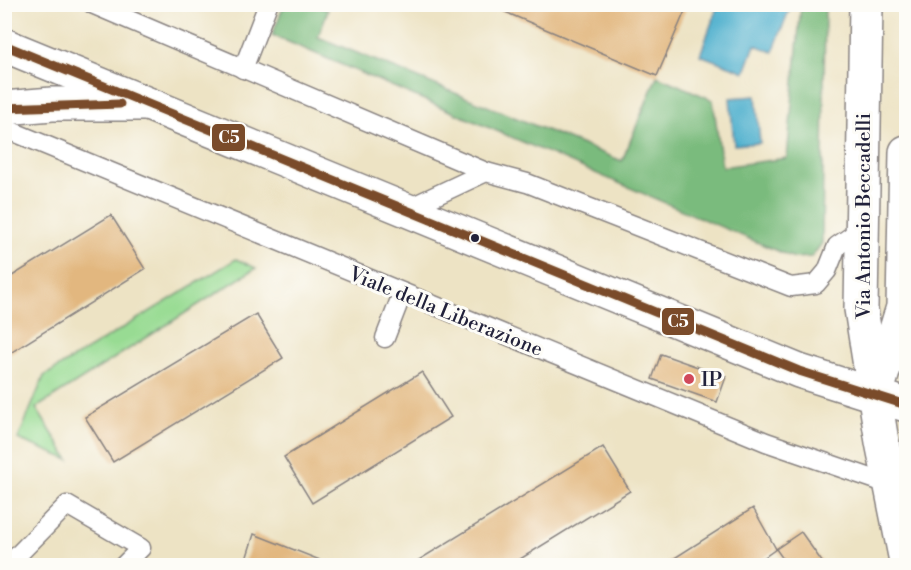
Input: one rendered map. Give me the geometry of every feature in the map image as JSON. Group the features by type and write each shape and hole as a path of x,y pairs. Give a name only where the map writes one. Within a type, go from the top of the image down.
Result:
{"main road":[{"name":"Via Antonio Beccadelli","path":"866,4 860,230 862,326 876,395"},
{"path":"4,45 799,371 906,405"},
{"path":"4,108 52,104 147,104"},
{"name":"Via Antonio Beccadelli","path":"876,395 904,315 906,152"},
{"path":"876,395 906,561"}],"lane":[{"path":"92,4 486,172 527,183 791,287 816,284 827,272 837,246 860,230"},
{"path":"243,69 268,4"},
{"name":"Viale della Liberazione","path":"4,128 402,294 766,442 891,485"},
{"path":"407,209 486,172"},
{"path":"385,338 402,294"},
{"path":"7,566 67,505 141,548 123,566"}],"green space":[{"path":"284,5 314,5 328,10 318,37 622,161 657,76 713,100 722,167 787,158 801,5 825,5 822,243 812,257 794,258 272,35"},
{"path":"236,259 256,268 36,408 69,460 18,439 44,376"}],"water":[{"path":"718,4 791,5 773,52 755,45 745,72 700,55"},
{"path":"756,96 760,143 734,145 730,98"}],"building":[{"path":"486,4 688,4 657,76"},
{"path":"111,215 145,269 4,357 4,281"},
{"path":"256,314 283,358 113,462 85,417"},
{"path":"661,354 726,377 717,402 652,379"},
{"path":"422,372 451,417 312,503 284,457"},
{"path":"603,447 630,491 509,566 409,566"},
{"path":"753,508 776,549 752,566 662,566"},
{"path":"801,532 825,566 788,566 776,549"},
{"path":"254,534 330,564 330,566 244,566"}],"transit line":[{"name":"C5","path":"4,45 799,371 906,405"},
{"name":"C5","path":"4,108 120,104"}],"place":[{"name":"IP","path":"689,379"}]}
